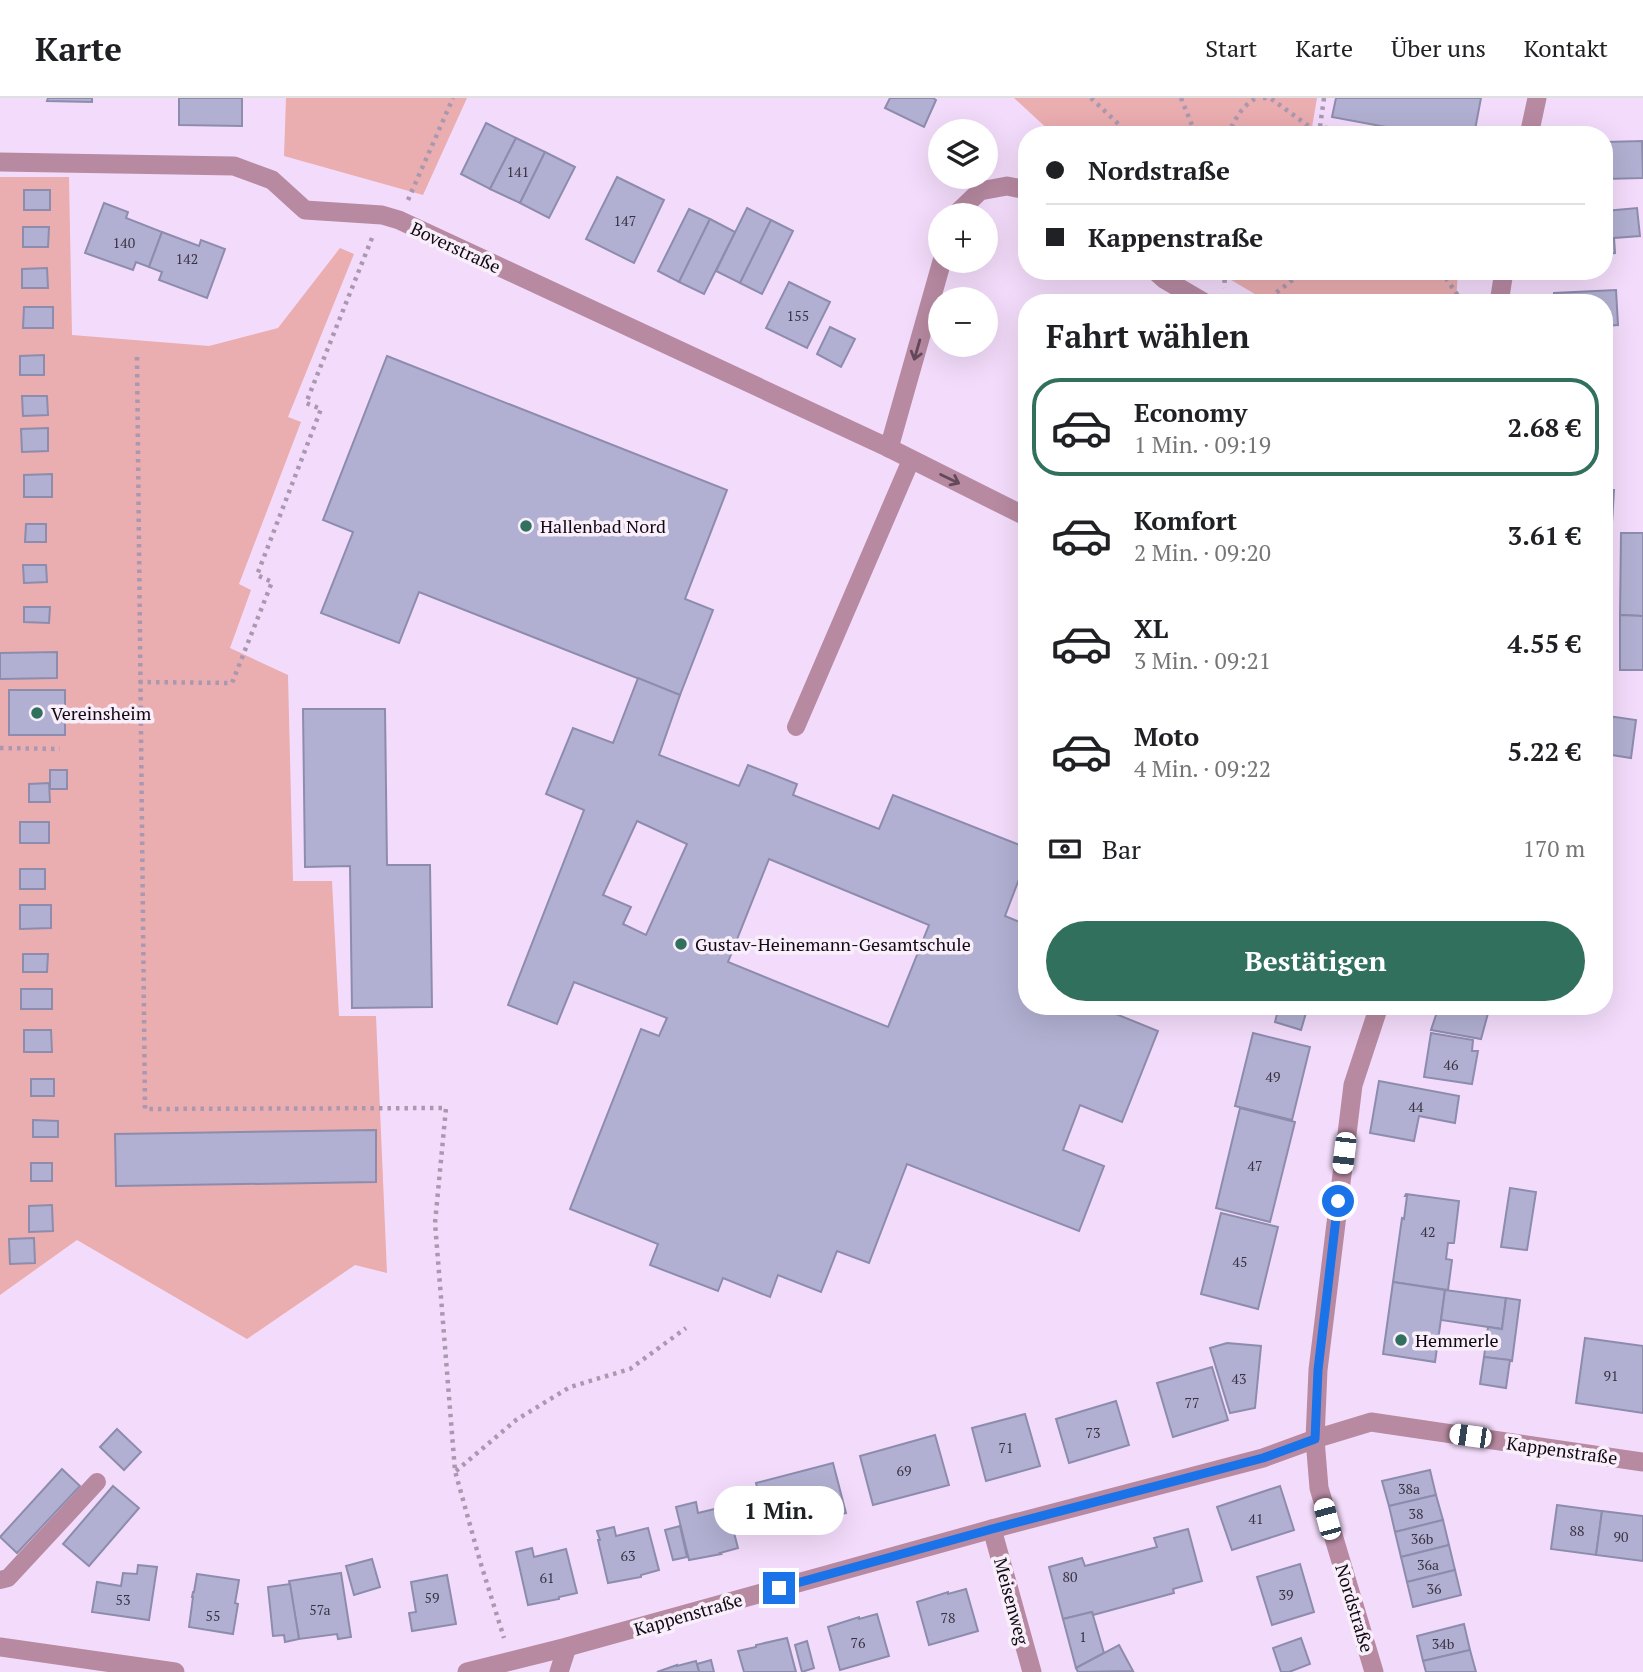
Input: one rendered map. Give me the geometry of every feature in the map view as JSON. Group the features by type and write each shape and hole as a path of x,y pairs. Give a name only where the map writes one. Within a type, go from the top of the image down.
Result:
{"street":[{"path":"1531,126 1537,98"},
{"name":"Boverstraße","path":"0,162 234,166 272,180 305,210 390,218 889,448 1018,513"},
{"path":"968,203 980,191 1007,186 1018,188"},
{"path":"889,448 939,273"},
{"path":"1166,280 1190,294"},
{"name":"Nordstraße","path":"1374,1672 1319,1488 1315,1439 1318,1370 1353,1085 1376,1015"},
{"name":"Kappenstraße","path":"467,1672 1263,1458 1371,1422 1643,1462"},
{"name":"Meisenweg","path":"992,1529 1032,1672"},
{"path":"0,1647 175,1672"},
{"path":"559,1672 566,1647"}],"lane":[{"path":"796,727 911,460"},
{"path":"0,1580 8,1578 97,1482"}],"path":[{"path":"139,682 232,683 272,582 257,575 321,409 306,403 390,218 453,98"},
{"path":"1091,98 1121,126"},
{"path":"1181,98 1192,126"},
{"path":"1231,126 1244,105 1256,98"},
{"path":"1263,98 1270,98 1309,126"},
{"path":"1320,126 1324,98"},
{"path":"1275,294 1292,280"},
{"path":"137,357 145,1109 446,1108 435,1223 455,1471 511,1662"},
{"path":"0,748 60,750"},
{"path":"455,1471 516,1420 570,1387 631,1369 686,1328"}],"shaded area":[{"path":"286,98 467,98 423,195 284,156"},
{"path":"1014,98 1317,98 1312,126 1044,126"},
{"path":"0,177 69,177 72,335 209,346 278,328 340,248 354,254 288,417 301,422 239,584 251,590 230,648 288,675 293,881 332,881 339,1016 376,1016 387,1273 355,1265 247,1339 77,1240 0,1295"},
{"path":"1231,280 1457,280 1457,294 1255,294"}],"building":[{"path":"48,98 92,98 92,102 47,101"},
{"path":"179,98 242,98 242,126 179,125"},
{"path":"890,98 936,100 924,127 885,108"},
{"path":"1336,98 1481,98 1476,126 1380,126 1332,117"},
{"path":"486,123 516,138 490,189 461,174"},
{"path":"516,138 545,152 520,203 490,189"},
{"path":"1642,141 1643,178 1613,179 1613,142"},
{"path":"545,152 575,167 549,218 520,203"},
{"path":"617,177 664,200 634,263 586,239"},
{"path":"24,190 50,190 50,210 24,210"},
{"path":"104,203 128,212 126,218 162,232 149,267 136,262 133,270 85,253"},
{"path":"747,208 771,220 740,283 716,271"},
{"path":"1637,208 1640,236 1614,238 1613,253 1613,210"},
{"path":"689,209 710,219 679,282 658,271"},
{"path":"710,219 735,232 704,294 679,282"},
{"path":"771,220 793,231 762,294 740,283"},
{"path":"23,227 49,227 48,247 23,247"},
{"path":"162,232 199,246 201,240 225,249 207,298 159,280 162,272 149,267"},
{"path":"47,268 48,288 22,288 22,269"},
{"path":"789,282 830,302 807,348 766,328"},
{"path":"1616,290 1618,325 1613,325 1613,294 1554,293"},
{"path":"24,307 53,307 53,328 23,328"},
{"path":"830,327 855,339 841,367 817,354"},
{"path":"44,355 44,375 20,375 20,356"},
{"name":"Hallenbad Nord","path":"387,356 727,490 685,599 713,610 680,695 419,592 399,643 321,613 353,532 323,520"},
{"path":"22,396 47,396 48,415 23,416"},
{"path":"48,428 48,451 22,452 21,429"},
{"path":"52,474 52,497 24,497 24,475"},
{"path":"26,524 46,524 46,542 25,542"},
{"path":"1621,533 1643,533 1643,616 1620,615"},
{"path":"23,565 46,565 47,582 24,583"},
{"path":"24,607 50,607 49,623 24,622"},
{"path":"1620,615 1643,616 1643,670 1620,670"},
{"path":"57,652 57,678 0,679 0,653"},
{"path":"638,678 680,695 659,755 739,786 748,765 797,784 793,795 879,829 893,795 1018,844 1018,882 1005,916 1018,921 1018,1015 1118,1015 1158,1031 1122,1122 1080,1105 1063,1150 1104,1166 1079,1231 907,1164 869,1263 837,1251 821,1292 778,1275 770,1297 723,1278 718,1291 650,1265 658,1244 570,1209 641,1029 659,1036 667,1018 574,982 557,1024 508,1005 584,810 546,794 573,728 613,743","holes":["637,821 687,844 646,935 623,924 631,907 603,895","769,859 929,925 888,1027 728,962"]},
{"name":"Vereinsheim","path":"9,690 65,690 65,735 9,735"},
{"path":"303,709 385,709 387,865 430,865 432,1007 352,1008 350,866 305,867"},
{"path":"1613,717 1636,720 1631,758 1613,755"},
{"path":"50,770 67,770 67,789 50,789"},
{"path":"49,783 50,802 29,802 29,784"},
{"path":"20,822 49,822 49,843 20,843"},
{"path":"20,869 45,869 45,889 20,889"},
{"path":"20,905 51,905 51,928 20,929"},
{"path":"23,954 48,954 47,972 23,972"},
{"path":"21,989 52,989 52,1009 21,1009"},
{"path":"1277,1015 1305,1015 1301,1030 1275,1022"},
{"path":"1436,1015 1488,1015 1481,1039 1431,1030"},
{"path":"24,1030 51,1030 52,1052 24,1052"},
{"path":"1253,1033 1310,1047 1292,1120 1235,1106"},
{"path":"1431,1033 1473,1040 1472,1051 1478,1051 1472,1084 1424,1077"},
{"path":"31,1079 54,1079 54,1096 31,1096"},
{"path":"1379,1081 1459,1096 1455,1123 1419,1116 1414,1141 1370,1133"},
{"path":"1240,1108 1295,1122 1270,1222 1216,1208"},
{"path":"33,1120 58,1121 58,1137 33,1137"},
{"path":"376,1130 376,1182 116,1186 115,1134"},
{"path":"31,1163 52,1163 52,1181 31,1181"},
{"path":"1510,1188 1536,1192 1527,1250 1501,1247"},
{"path":"1406,1194 1459,1201 1454,1243 1448,1243 1446,1259 1452,1260 1448,1290 1393,1282"},
{"path":"52,1205 53,1231 29,1232 29,1206"},
{"path":"1221,1213 1278,1227 1258,1309 1201,1294"},
{"path":"34,1238 35,1263 10,1264 9,1239"},
{"path":"1393,1282 1445,1290 1435,1362 1383,1354"},
{"path":"1445,1290 1506,1298 1502,1329 1441,1320"},
{"path":"1506,1298 1520,1300 1512,1361 1484,1357 1488,1327 1502,1329"},
{"path":"1585,1338 1643,1346 1643,1413 1576,1403"},
{"path":"1227,1343 1261,1346 1255,1408 1230,1413 1210,1348"},
{"path":"1484,1357 1510,1360 1506,1388 1480,1384"},
{"path":"1212,1367 1228,1420 1173,1437 1157,1383"},
{"path":"1116,1401 1129,1445 1069,1463 1056,1419"},
{"path":"1025,1414 1040,1466 986,1481 972,1428"},
{"path":"117,1429 141,1452 124,1470 100,1447"},
{"path":"935,1435 949,1485 873,1505 860,1456"},
{"path":"833,1463 846,1513 769,1533 756,1483"},
{"path":"62,1469 80,1486 17,1553 0,1537"},
{"path":"1430,1470 1436,1495 1389,1506 1382,1481"},
{"path":"113,1486 139,1508 89,1566 63,1544"},
{"path":"1280,1486 1294,1530 1232,1550 1217,1507"},
{"path":"1436,1495 1443,1520 1395,1532 1389,1506"},
{"path":"696,1502 698,1513 727,1506 738,1548 689,1560 676,1507"},
{"path":"1557,1505 1602,1511 1596,1555 1551,1549"},
{"path":"1602,1511 1643,1516 1643,1561 1596,1555"},
{"path":"1443,1520 1449,1545 1401,1557 1395,1532"},
{"path":"680,1526 687,1557 673,1560 665,1530"},
{"path":"614,1527 616,1536 648,1528 659,1570 641,1577 608,1583 597,1531"},
{"path":"1188,1529 1202,1581 1173,1589 1174,1593 1093,1615 1092,1612 1063,1619 1049,1567 1082,1558 1085,1566 1157,1547 1154,1538"},
{"path":"1449,1545 1455,1570 1407,1582 1401,1557"},
{"path":"532,1548 534,1557 566,1549 577,1593 528,1605 516,1552"},
{"path":"372,1559 380,1587 354,1595 346,1566"},
{"path":"1300,1564 1314,1612 1272,1625 1257,1577"},
{"path":"138,1565 157,1567 149,1620 92,1612 97,1582 121,1586 123,1573 137,1574"},
{"path":"1455,1570 1461,1595 1413,1607 1407,1582"},
{"path":"341,1573 351,1637 338,1639 337,1634 299,1639 289,1581"},
{"path":"197,1574 239,1580 233,1634 189,1627"},
{"path":"447,1575 456,1624 412,1631 409,1613 416,1612 411,1582"},
{"path":"290,1584 299,1639 285,1642 284,1635 273,1636 268,1587"},
{"path":"966,1589 978,1631 929,1645 917,1602"},
{"path":"1092,1612 1104,1653 1076,1668 1063,1619"},
{"path":"877,1614 889,1656 840,1670 828,1627"},
{"path":"1464,1624 1470,1650 1423,1661 1417,1636"},
{"path":"787,1638 796,1672 744,1672 738,1651"},
{"path":"1301,1638 1310,1664 1289,1672 1281,1672 1273,1648"},
{"path":"807,1641 814,1668 802,1672 795,1645"},
{"path":"1119,1645 1133,1671 1078,1672 1076,1668"},
{"path":"1470,1650 1476,1672 1426,1672 1423,1661"},
{"path":"711,1660 714,1672 699,1672 697,1664"},
{"path":"696,1661 699,1672 657,1672 677,1665"}],"place":[{"name":"Hallenbad Nord","path":"526,526"},
{"name":"Vereinsheim","path":"37,713"},
{"name":"Gustav-Heinemann-Gesamtschule","path":"681,944"},
{"name":"Hemmerle","path":"1401,1340"}],"route":[{"path":"779,1588 1263,1458 1315,1439 1318,1370 1338,1201"}]}
